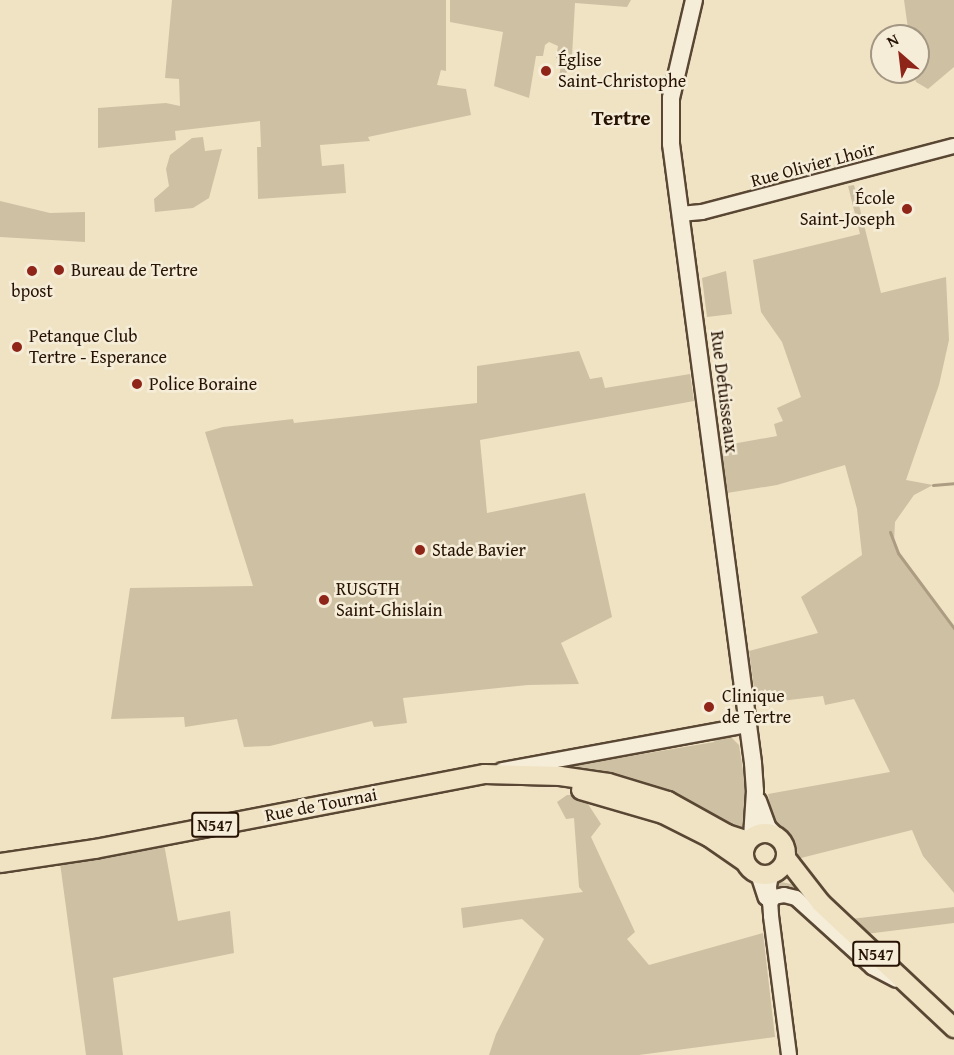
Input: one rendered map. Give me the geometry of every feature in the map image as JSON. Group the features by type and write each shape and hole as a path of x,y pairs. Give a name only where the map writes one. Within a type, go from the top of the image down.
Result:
{"main road":[{"name":"Rue Defuisseaux","path":"694,0 671,98 671,144 755,791 762,814 777,837"},
{"name":"Rue de Tournai","path":"0,863 95,849 484,774 560,776 615,785 668,801 727,834 750,839"},
{"name":"Rue de Tournai","path":"430,785 446,787 528,784 602,795 663,814 686,824 767,868"},
{"name":"Rue Defuisseaux","path":"750,839 755,791"},
{"path":"765,833 777,837 784,846 767,868 743,851 750,839 765,833"},
{"name":"N547","path":"767,868 810,891 954,1028"}],"street":[{"name":"Rue Olivier Lhoir","path":"680,214 702,212 954,146"},
{"name":"Rue de Tournai","path":"484,774 748,725"},
{"path":"767,868 770,910 789,1055"},
{"path":"770,910 774,897 784,895 796,898 872,967 911,988"}],"shaded area":[{"path":"172,0 446,0 446,71 441,70 437,85 466,89 471,115 368,137 370,141 320,145 322,166 344,164 346,193 258,199 257,147 261,147 260,121 175,131 176,140 98,148 98,108 166,103 180,106 179,79 165,78"},
{"path":"450,0 631,0 627,7 575,3 572,56 563,83 558,82 562,60 556,58 558,46 549,42 545,45 543,56 536,56 529,98 494,86 503,32 450,22"},
{"path":"904,0 954,0 954,67 928,89 919,84 930,84 930,24 907,24"},
{"path":"203,137 205,151 222,149 209,198 193,208 155,212 154,199 169,186 166,169 170,155 192,138"},
{"path":"854,185 881,293 946,277 949,340 939,385 906,480 933,485 914,495 895,522 894,542 898,553 954,627 954,893 923,856 912,830 793,860 787,835 772,816 768,794 890,772 854,699 825,705 823,696 756,704 749,651 818,633 801,597 862,555 857,509 845,465 777,485 727,493 721,446 777,436 774,424 783,421 777,408 801,397 782,342 761,312 753,260 860,234 848,186"},
{"path":"0,201 50,213 85,212 85,242 0,237"},
{"path":"726,271 732,314 707,317 702,278"},
{"name":"Stade Bavier","path":"579,351 590,379 602,377 605,388 690,374 694,401 480,440 487,513 585,493 612,617 561,643 579,684 528,685 403,698 407,723 374,727 372,721 270,746 244,747 237,719 185,727 184,717 111,719 130,588 253,586 205,432 223,427 293,419 294,423 477,403 477,366"},
{"path":"717,736 730,736 739,745 750,814 744,826 738,829 699,815 676,792 624,776 604,776 561,768 561,764 622,753 619,758 714,742"},
{"path":"567,795 575,795 588,804 601,824 591,837 635,932 627,939 649,965 763,933 775,1037 639,1055 489,1055 496,1034 544,939 522,919 463,928 461,908 583,892 579,887 574,818 566,819 557,802"},
{"path":"164,844 178,921 230,911 234,953 113,978 123,1055 86,1055 60,863"},
{"path":"776,881 791,884 811,902 774,890"},
{"path":"954,907 954,923 866,934 851,919"}],"waterway":[{"path":"933,485 954,483"},
{"path":"890,532 898,553 954,628"}],"place":[{"name":"Église Saint-Christophe","path":"546,71"},
{"name":"École Saint-Joseph","path":"907,209"},
{"name":"Bureau de Tertre","path":"59,270"},
{"name":"bpost","path":"32,271"},
{"name":"Petanque Club Tertre - Esperance","path":"17,347"},
{"name":"Police Boraine","path":"137,384"},
{"name":"Stade Bavier","path":"420,550"},
{"name":"RUSGTH Saint-Ghislain","path":"324,600"},
{"name":"Clinique de Tertre","path":"709,707"}],"district":[{"name":"Tertre","path":"621,118"}]}
